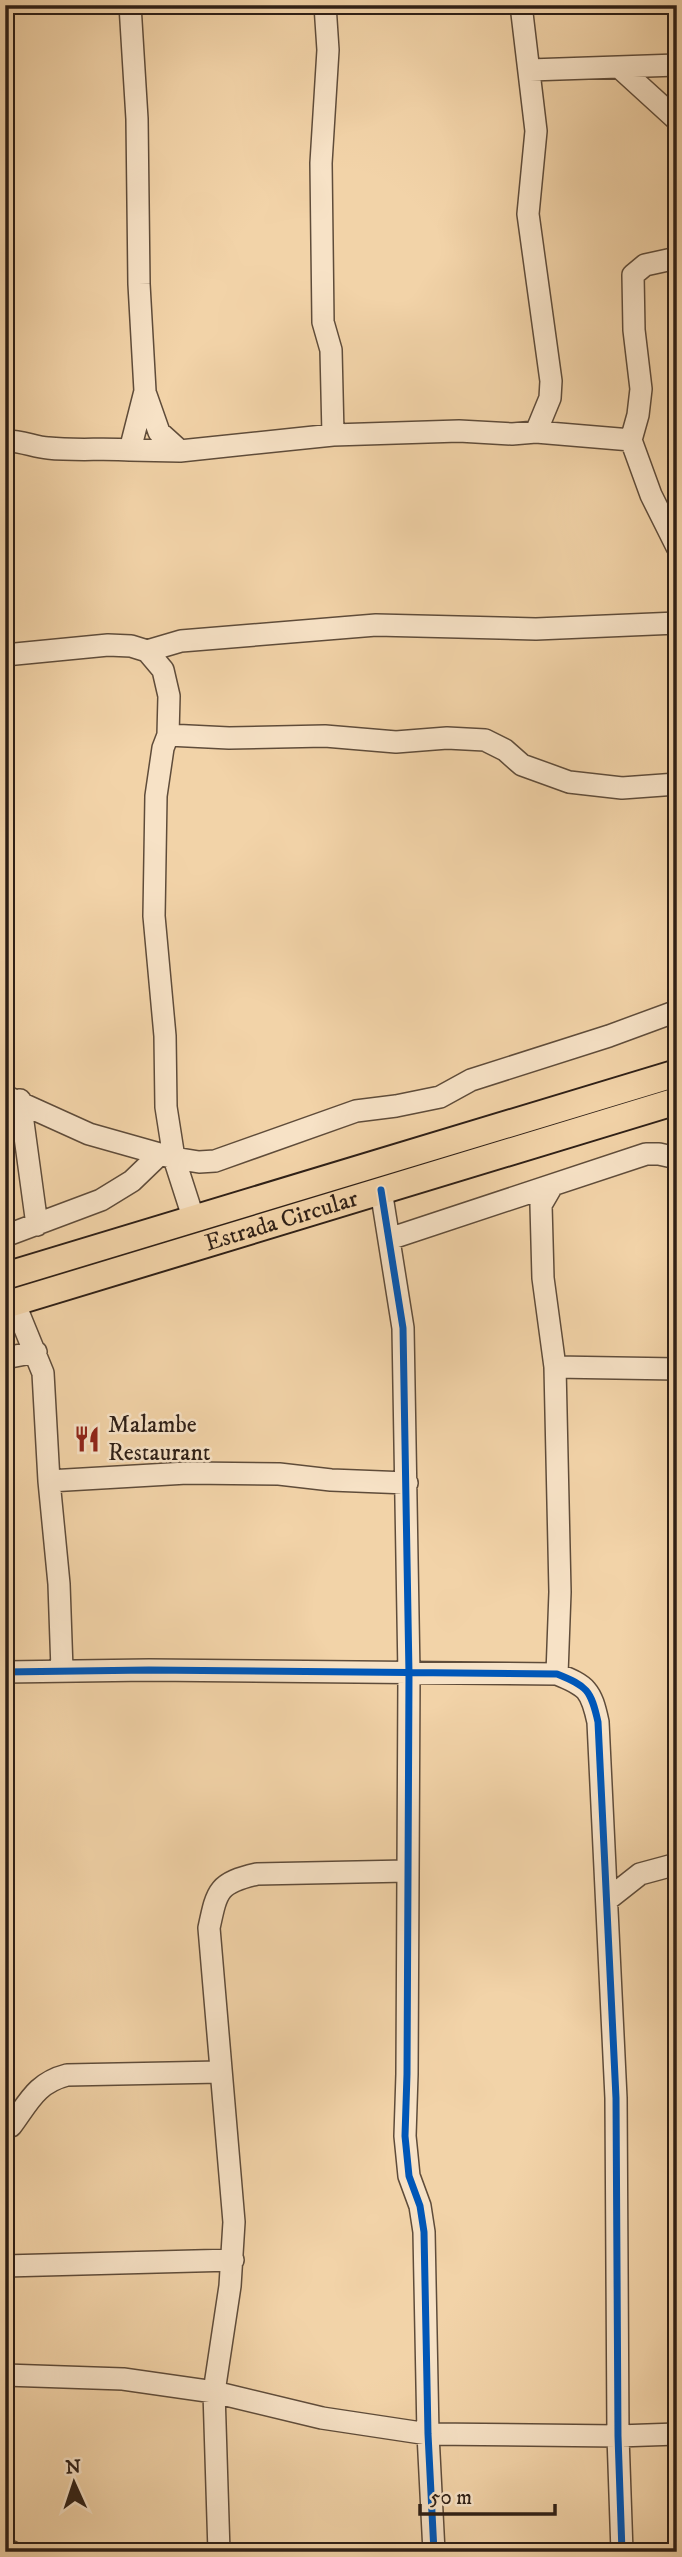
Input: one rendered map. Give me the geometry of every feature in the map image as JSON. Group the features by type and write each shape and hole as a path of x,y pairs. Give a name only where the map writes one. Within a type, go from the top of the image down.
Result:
{"main road":[{"name":"Estrada Circular","path":"5,1276 677,1073"},
{"name":"Estrada Circular","path":"10,1304 677,1101"}],"street":[{"path":"130,5 137,120 139,284 145,391 159,432 180,451"},
{"path":"325,5 328,50 321,163 323,322 331,350 333,435"},
{"path":"521,5 536,131 528,214 551,381 550,398 536,432"},
{"path":"530,69 677,65"},
{"path":"620,68 677,120"},
{"path":"677,258 645,265 634,275 634,330 641,389 631,440 651,495 677,547"},
{"path":"130,450 145,391"},
{"path":"5,440 44,448 82,451 180,451 333,435 459,431 512,434 536,432 631,440"},
{"path":"147,651 181,641 376,625 536,629 677,623"},
{"path":"5,655 108,645 131,646 147,651 163,670 169,696 168,735 163,748 156,796 154,916 165,1037 167,1157 194,1220"},
{"path":"168,735 229,738 326,736 396,742 447,738 485,740 505,750 522,765 569,782 622,788 677,784"},
{"path":"13,1098 89,1134 167,1157 199,1162 215,1161 356,1111 396,1107 440,1097 471,1080 677,1011"},
{"path":"13,1098 37,1225"},
{"path":"389,1239 533,1200 552,1186 646,1154 677,1158"},
{"path":"5,1236 101,1200 167,1157"},
{"path":"381,1190 403,1328 409,1674 407,2074 404,2136 409,2176 420,2206 424,2232 428,2434 434,2552"},
{"path":"533,1200 555,1367 560,1592 556,1674"},
{"path":"10,1304 36,1352 43,1373 49,1480 59,1584 62,1670"},
{"path":"5,1358 36,1352"},
{"path":"555,1367 677,1369"},
{"path":"49,1480 187,1473 266,1474 407,1483"},
{"path":"5,1672 62,1670 556,1674 575,1682 592,1696 598,1722 616,2098 618,2436 622,2552"},
{"path":"604,1863 640,1874"},
{"path":"607,1900 640,1874 677,1864"},
{"path":"219,2552 214,2392 233,2260 234,2222 209,1928 215,1899 233,1880 257,1874 407,1871"},
{"path":"11,2126 38,2090 50,2080 67,2076 220,2072"},
{"path":"5,2266 233,2260"},
{"path":"5,2375 123,2379 214,2392 322,2418 428,2434 677,2434"},
{"path":"5,2549 12,2552"}],"cycle path":[{"path":"381,1190 403,1328 409,1674 405,2136 409,2176 420,2206 424,2232 428,2434 434,2552"},
{"path":"5,1672 149,1670 557,1674 586,1690 598,1722 616,2098 618,2436 622,2552"}],"place":[{"name":"Malambe Restaurant","path":"87,1439"}]}
